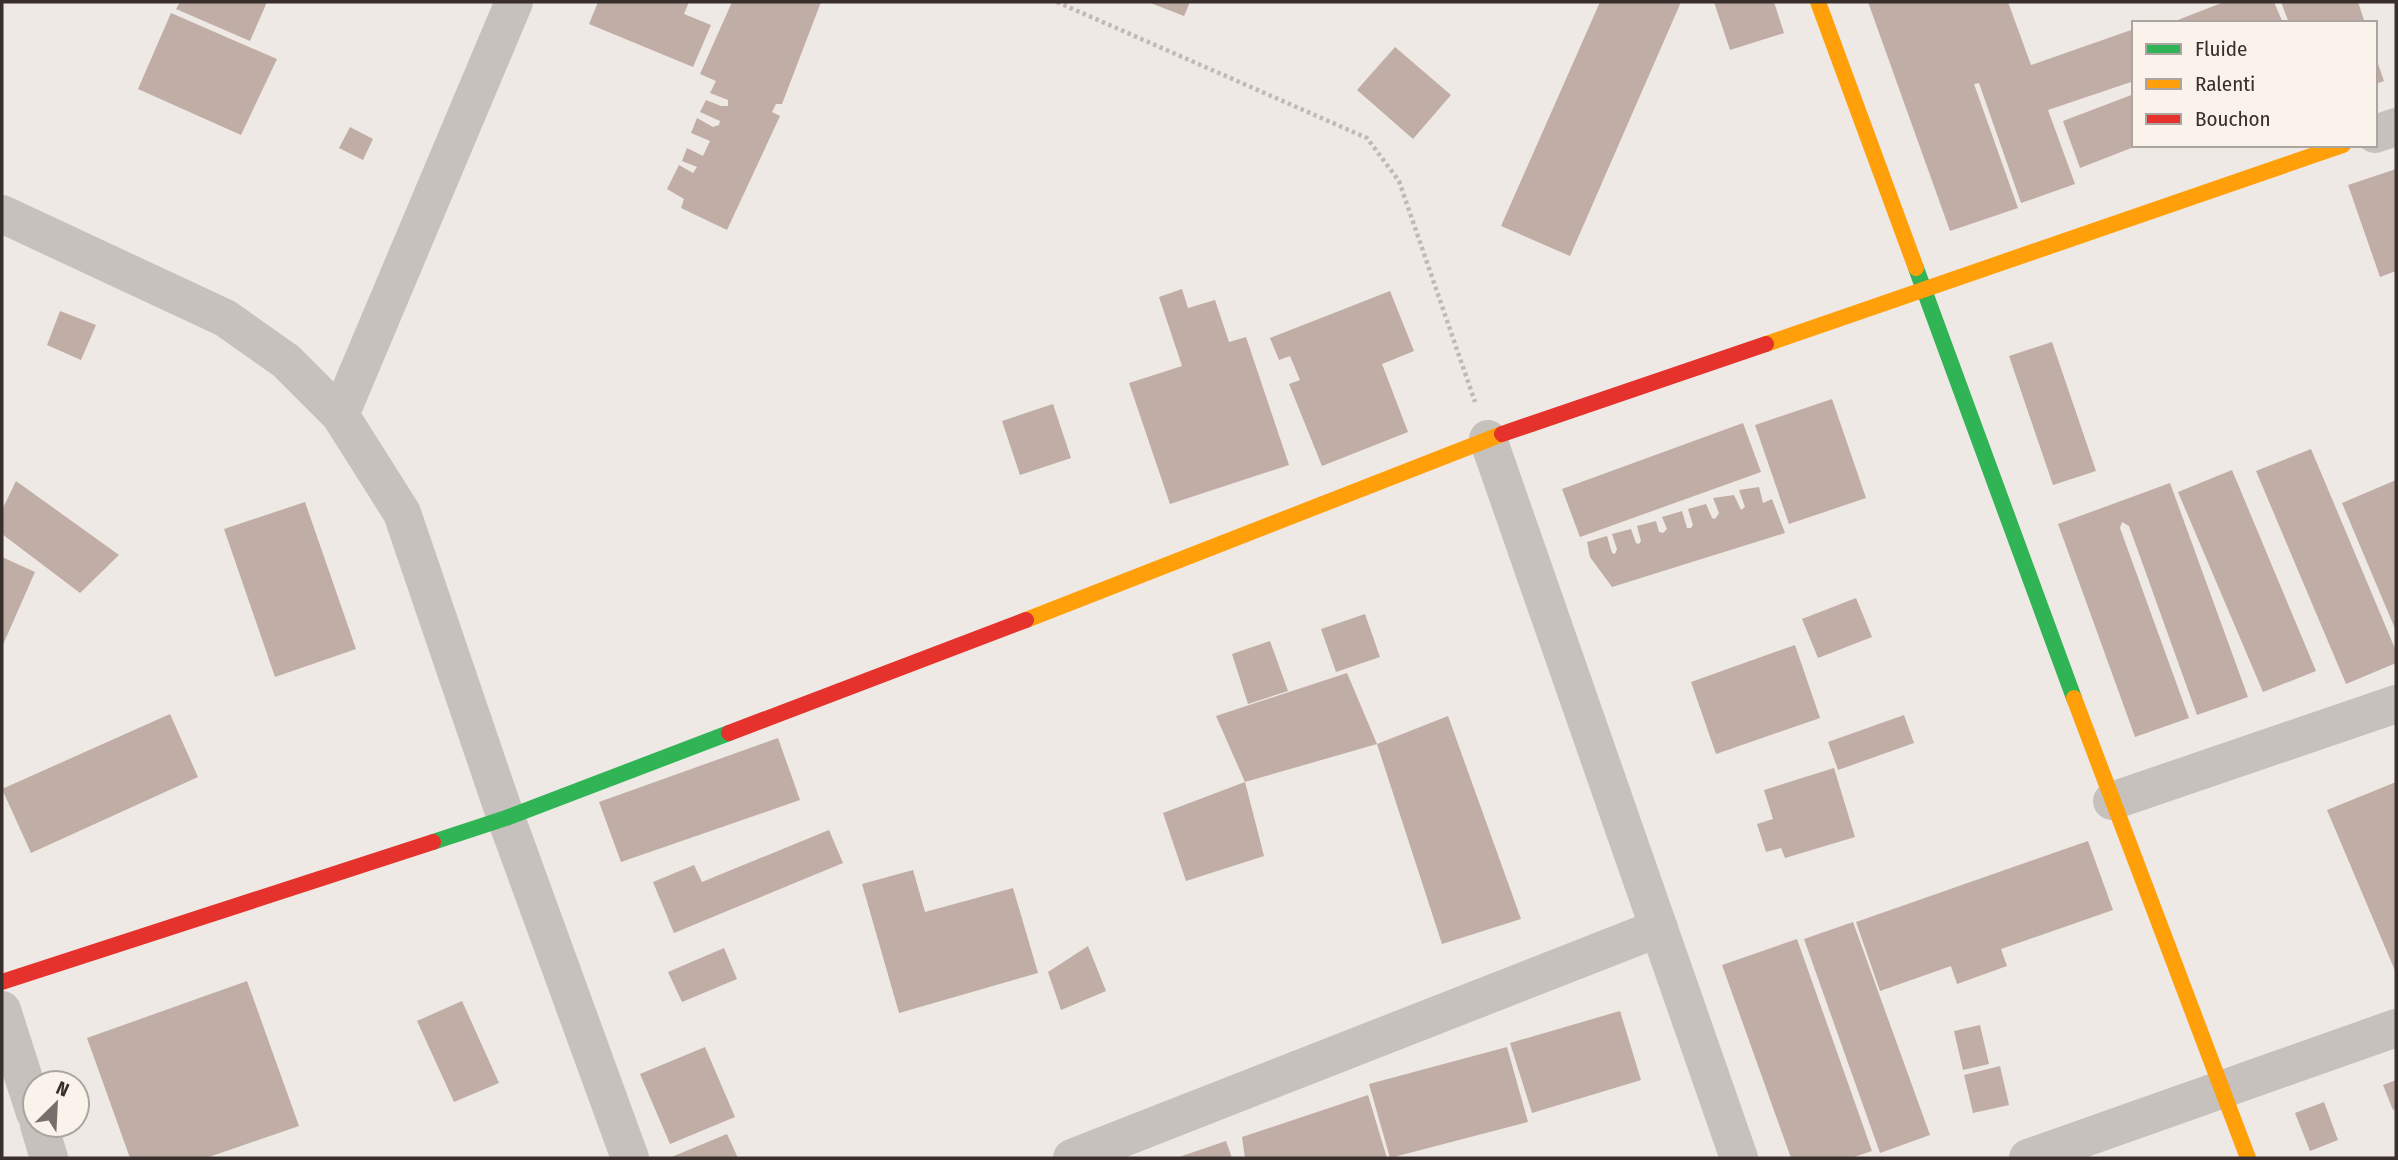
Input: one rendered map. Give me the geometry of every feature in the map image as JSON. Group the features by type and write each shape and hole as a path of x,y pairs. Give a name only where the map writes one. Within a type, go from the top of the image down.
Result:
{"street":[{"path":"340,415 514,2"},
{"path":"1818,2 2112,801 2248,1158"},
{"path":"2377,133 2396,127"},
{"path":"2,982 506,818 1252,533 1488,439 2337,147"},
{"path":"2,214 225,318 286,361 340,415 402,513 506,818 630,1158"},
{"path":"1488,439 1740,1158"},
{"path":"2112,801 2396,704"},
{"path":"1072,1158 1659,928"},
{"path":"2,1010 21,1069"},
{"path":"2028,1158 2396,1028"},
{"path":"43,1139 49,1158"}],"path":[{"path":"1057,2 1367,138 1399,181 1488,439"}],"building":[{"path":"180,2 267,2 250,41 176,9"},
{"path":"598,2 689,2 684,14 711,25 693,67 589,24"},
{"path":"732,2 821,2 782,104 776,104 772,112 780,116 727,230 681,208 684,199 667,189 679,165 693,173 697,167 682,161 687,148 703,156 710,141 691,133 697,118 713,127 719,125 720,121 700,112 706,100 728,106 728,100 710,93 716,81 700,74"},
{"path":"1148,2 1190,2 1184,16"},
{"path":"1600,2 1681,2 1570,256 1501,226"},
{"path":"1714,2 1774,2 1784,33 1730,50"},
{"path":"1868,2 2008,2 2031,65 2132,30 2132,82 2048,110 2075,184 2021,203 1979,83 1974,84 2018,208 1950,231"},
{"path":"2224,2 2274,2 2282,21 2175,21"},
{"path":"2281,2 2358,2 2364,21 2288,21"},
{"path":"171,13 277,59 241,135 138,89"},
{"path":"1395,47 1451,95 1413,139 1357,90"},
{"path":"2377,61 2384,81 2377,83"},
{"path":"2132,95 2134,147 2080,168 2063,121"},
{"path":"350,127 373,139 363,160 339,148"},
{"path":"2396,169 2396,271 2380,277 2348,185"},
{"path":"1182,289 1188,308 1215,300 1229,342 1246,337 1289,465 1170,504 1129,383 1182,366 1159,297"},
{"path":"1390,291 1414,351 1382,364 1408,432 1322,466 1289,384 1300,380 1290,356 1279,360 1270,338"},
{"path":"60,311 96,325 81,360 47,345"},
{"path":"2052,342 2096,471 2053,485 2009,356"},
{"path":"1832,399 1866,498 1789,524 1755,425"},
{"path":"1053,404 1071,458 1020,475 1002,421"},
{"path":"1743,423 1761,472 1580,537 1562,489"},
{"path":"2311,449 2396,651 2396,663 2346,684 2256,471"},
{"path":"2232,470 2316,671 2263,692 2178,492"},
{"path":"2396,480 2396,631 2342,503"},
{"path":"16,481 119,555 80,593 2,534 2,510"},
{"path":"2170,483 2248,697 2197,715 2129,526 2122,522 2120,528 2189,718 2135,737 2058,524"},
{"path":"1759,487 1763,503 1772,499 1785,533 1612,587 1590,557 1587,542 1607,536 1612,553 1615,554 1617,549 1612,534 1631,529 1636,543 1639,544 1641,541 1637,526 1656,521 1659,532 1663,533 1667,529 1662,517 1682,511 1687,528 1691,528 1693,525 1688,509 1706,504 1715,519 1719,513 1713,498 1734,495 1741,510 1745,507 1739,490"},
{"path":"305,502 356,649 275,677 224,529"},
{"path":"2,557 35,572 2,647"},
{"path":"1856,598 1872,637 1818,658 1802,619"},
{"path":"1365,614 1380,657 1336,672 1321,629"},
{"path":"1270,641 1288,691 1248,704 1232,654"},
{"path":"1795,645 1820,718 1716,754 1691,682"},
{"path":"1347,673 1377,744 1245,782 1216,716"},
{"path":"170,714 198,777 31,853 2,789"},
{"path":"1904,715 1914,743 1838,770 1828,742"},
{"path":"1448,716 1521,919 1442,944 1377,744"},
{"path":"778,738 800,800 621,862 599,802"},
{"path":"1834,768 1855,837 1785,858 1781,848 1766,852 1757,824 1773,819 1764,790"},
{"path":"1245,782 1264,856 1186,881 1163,813"},
{"path":"2396,782 2396,973 2327,810"},
{"path":"829,830 843,863 674,933 653,882 694,865 702,882"},
{"path":"2088,841 2113,910 2001,949 2007,966 1957,984 1951,966 1880,991 1856,922"},
{"path":"913,870 925,912 1013,888 1038,973 899,1013 862,884"},
{"path":"1853,922 1930,1135 1880,1153 1804,939"},
{"path":"1797,939 1872,1151 1851,1158 1791,1158 1722,965"},
{"path":"1088,946 1106,991 1061,1010 1048,972"},
{"path":"724,948 737,979 682,1002 668,972"},
{"path":"247,981 299,1126 206,1158 130,1158 87,1038"},
{"path":"462,1001 499,1083 454,1102 417,1021"},
{"path":"1620,1011 1641,1080 1532,1113 1510,1043"},
{"path":"1980,1025 1989,1064 1963,1070 1954,1031"},
{"path":"705,1047 735,1117 670,1144 640,1074"},
{"path":"1507,1047 1528,1122 1390,1158 1369,1084"},
{"path":"2000,1066 2009,1105 1973,1113 1964,1075"},
{"path":"2396,1080 2396,1109 2393,1110 2383,1085"},
{"path":"1368,1095 1387,1158 1245,1158 1242,1137"},
{"path":"2324,1102 2338,1140 2310,1151 2295,1113"},
{"path":"727,1134 738,1158 669,1158"},
{"path":"1226,1141 1232,1158 1176,1158"}],"traffic: fast":[{"path":"1916,268 2074,698"},
{"path":"433,842 506,818 729,733"}],"traffic: slow":[{"path":"1818,2 1916,268"},
{"path":"1766,344 2337,147"},
{"path":"1026,620 1502,434"},
{"path":"2074,698 2248,1158"}],"traffic: jam":[{"path":"1502,434 1766,344"},
{"path":"729,733 1026,620"},
{"path":"2,982 433,842"}]}
